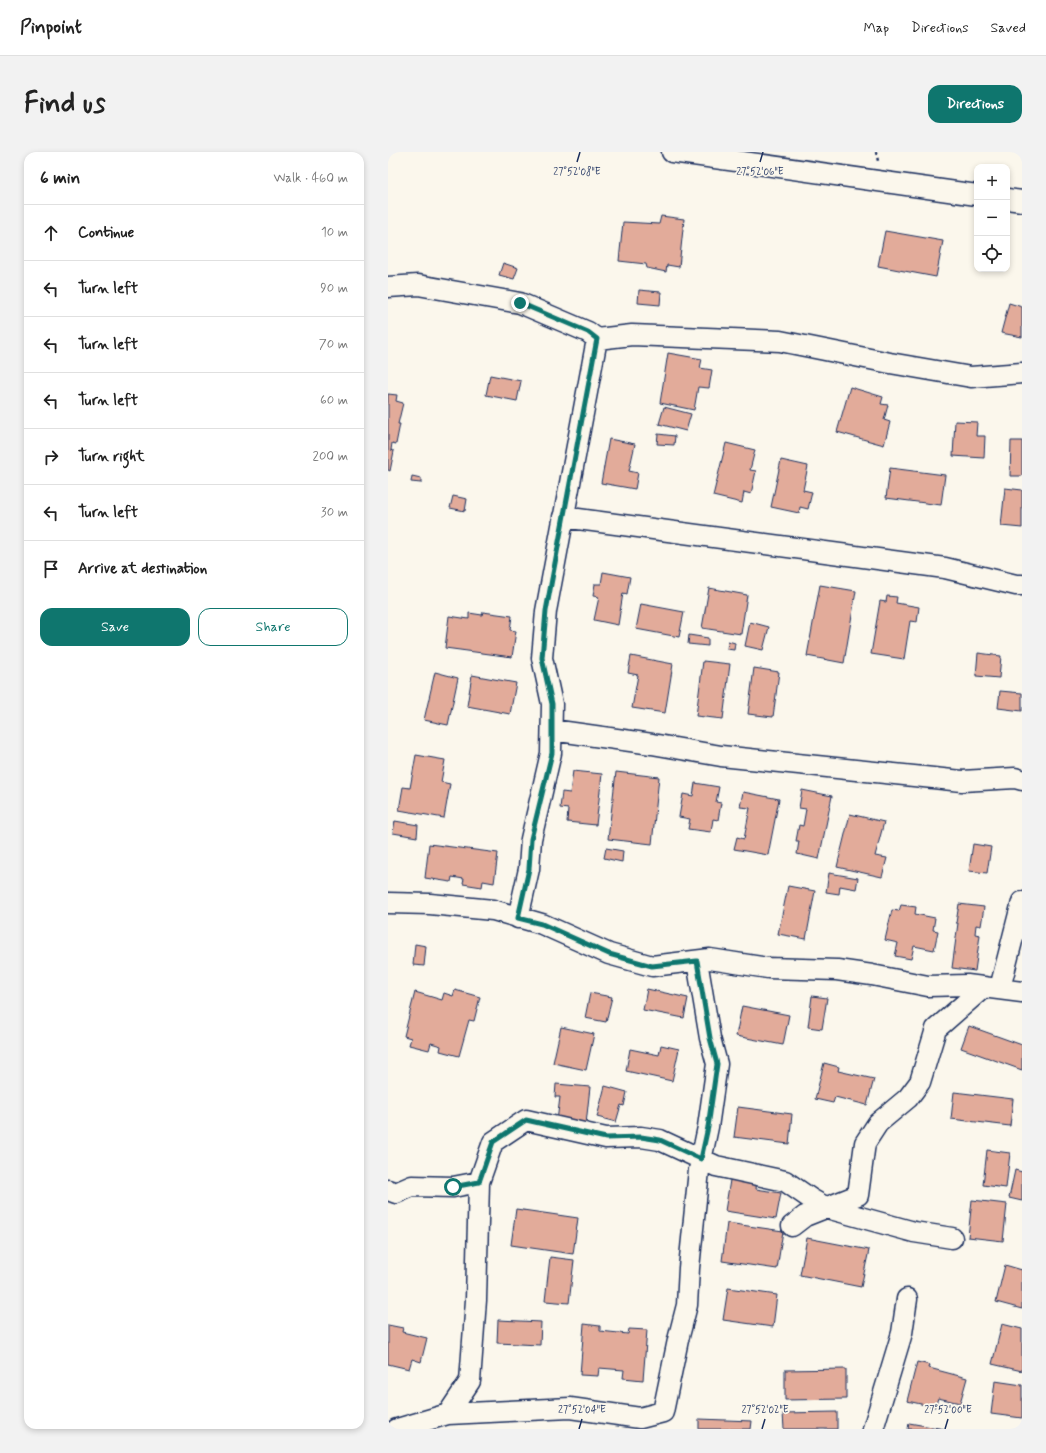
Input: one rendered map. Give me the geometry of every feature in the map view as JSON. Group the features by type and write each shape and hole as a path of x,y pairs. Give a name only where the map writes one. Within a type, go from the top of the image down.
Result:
{"street":[{"path":"672,152 974,195"},
{"path":"1010,199 1022,201"},
{"path":"388,287 418,285 520,303 588,332 597,339 632,335 780,341 890,363 971,376 1022,373"},
{"path":"518,918 529,869 531,839 552,753 552,704 542,658 546,611 597,339"},
{"path":"563,517 945,568 1016,585 1022,585"},
{"path":"552,730 652,744 721,756 962,781 1015,778 1022,780"},
{"path":"792,1226 805,1216 858,1195 865,1143 878,1123 908,1098 920,1082 936,1029 992,987 1022,902"},
{"path":"388,903 430,904 493,910 542,924 609,954 652,966 710,959 768,968 837,970 928,986 968,985 1022,992"},
{"path":"396,1429 448,1414 570,1408 640,1418 662,1412 687,1305 689,1268 701,1159 708,1127 717,1064 710,1038 697,961"},
{"path":"448,1414 470,1381 476,1300 479,1182 493,1142 526,1120 606,1138 641,1137 660,1140 716,1166 785,1181 827,1208 914,1232 952,1238"},
{"path":"388,1190 396,1192 412,1186 453,1187 479,1182"},
{"path":"874,1429 902,1333 907,1299"}],"building":[{"path":"661,216 684,219 679,267 667,265 666,272 647,268 646,264 619,261 623,222 659,224"},
{"path":"885,231 943,241 936,277 878,266"},
{"path":"503,263 518,268 514,279 499,275"},
{"path":"639,290 661,292 660,305 638,303"},
{"path":"1009,303 1022,307 1022,337 1001,333"},
{"path":"668,353 702,359 700,368 712,370 709,388 698,387 694,410 660,403"},
{"path":"490,375 521,381 517,401 486,395"},
{"path":"850,387 883,397 881,404 888,405 884,420 890,422 884,445 837,432"},
{"path":"388,394 397,395 396,401 403,403 398,424 400,424 396,444 392,443 391,450 394,451 390,471 388,470"},
{"path":"664,407 691,414 686,431 659,424"},
{"path":"955,421 977,422 976,436 985,436 984,458 953,456"},
{"path":"658,434 675,436 674,445 657,444"},
{"path":"609,439 635,444 629,471 638,473 635,489 601,483"},
{"path":"1011,441 1022,441 1022,476 1010,476"},
{"path":"726,443 755,450 750,470 756,471 751,494 744,492 742,503 713,496"},
{"path":"781,460 808,466 803,490 812,492 808,509 800,507 799,513 771,507"},
{"path":"890,468 945,475 941,505 886,498"},
{"path":"412,476 421,478 421,483 411,482"},
{"path":"1005,488 1022,490 1022,528 1001,526"},
{"path":"453,496 467,499 465,511 450,508"},
{"path":"603,572 630,577 627,594 623,593 618,625 594,620 599,597 593,596 595,584 601,584"},
{"path":"820,585 856,591 844,663 807,656"},
{"path":"709,588 747,595 741,634 702,628"},
{"path":"887,596 897,597 896,603 919,607 917,622 910,621 904,659 871,654 880,601 886,602"},
{"path":"641,604 684,612 679,637 636,629"},
{"path":"483,612 512,616 510,630 516,631 512,657 445,648 449,616 469,619 469,613 482,615"},
{"path":"750,622 769,627 763,650 745,646"},
{"path":"689,635 708,638 708,646 688,644"},
{"path":"728,641 735,643 734,650 727,649"},
{"path":"978,653 1001,656 999,678 976,676"},
{"path":"631,656 673,664 665,713 632,708 638,675 628,673"},
{"path":"703,661 730,664 723,719 696,716"},
{"path":"754,668 779,672 773,717 748,714"},
{"path":"435,672 458,678 448,725 424,720"},
{"path":"472,675 516,683 510,714 467,706"},
{"path":"1000,691 1022,693 1022,711 998,708"},
{"path":"416,755 445,760 441,782 450,784 444,818 399,810 403,787 410,788"},
{"path":"573,771 602,774 596,825 567,822 568,809 560,808 562,792 570,793"},
{"path":"616,772 659,777 652,844 608,839"},
{"path":"695,783 719,787 716,802 721,803 718,820 713,819 711,832 688,829 690,819 679,817 683,794 693,796"},
{"path":"802,790 832,796 819,859 797,854 799,841 796,841 799,825 803,826 806,809 799,808"},
{"path":"743,792 779,799 768,855 734,849 737,837 744,839 750,808 740,807"},
{"path":"850,814 884,822 875,856 887,858 882,877 837,867"},
{"path":"395,821 418,825 417,837 393,833"},
{"path":"429,844 498,853 494,883 483,881 482,887 463,884 464,879 452,877 451,882 425,878"},
{"path":"973,844 991,847 987,873 969,871"},
{"path":"606,848 623,851 622,862 604,858"},
{"path":"829,873 858,878 856,889 840,886 839,894 826,892"},
{"path":"788,886 815,891 806,939 778,934"},
{"path":"959,904 984,907 981,926 976,925 975,934 980,935 975,971 952,968"},
{"path":"901,905 916,907 915,914 935,918 933,930 938,931 934,950 914,946 911,959 895,956 898,943 885,940 892,910 899,911"},
{"path":"415,944 426,946 424,966 413,965"},
{"path":"647,989 688,998 684,1018 643,1010"},
{"path":"455,990 480,997 474,1021 469,1020 459,1056 440,1051 441,1046 431,1043 429,1050 409,1045 411,1038 404,1036 415,992 442,1000 444,993 453,996"},
{"path":"590,993 612,997 606,1022 585,1018"},
{"path":"812,996 827,998 822,1029 808,1027"},
{"path":"742,1006 789,1015 783,1045 736,1036"},
{"path":"969,1026 1022,1045 1022,1070 961,1048"},
{"path":"561,1027 594,1034 586,1070 553,1063"},
{"path":"661,1045 679,1049 672,1081 626,1071 630,1049 659,1055"},
{"path":"824,1063 839,1067 838,1071 874,1079 867,1105 835,1097 833,1103 815,1099"},
{"path":"556,1084 590,1087 586,1124 557,1121 560,1097 555,1097"},
{"path":"605,1086 627,1092 624,1106 621,1105 616,1122 597,1117"},
{"path":"954,1092 1013,1099 1010,1126 951,1119"},
{"path":"738,1107 792,1114 789,1144 734,1137"},
{"path":"987,1150 1010,1153 1006,1188 983,1185"},
{"path":"1015,1170 1022,1172 1022,1201 1009,1198"},
{"path":"731,1174 757,1179 756,1189 781,1193 776,1219 725,1211"},
{"path":"972,1200 1007,1204 1003,1241 968,1237"},
{"path":"516,1209 578,1218 573,1254 511,1245"},
{"path":"727,1223 783,1231 777,1269 722,1261"},
{"path":"807,1238 869,1250 861,1287 800,1275"},
{"path":"550,1257 574,1260 569,1303 545,1301"},
{"path":"1005,1265 1022,1270 1022,1309 996,1302"},
{"path":"728,1288 777,1295 773,1327 723,1320"},
{"path":"498,1320 541,1322 540,1345 497,1343"},
{"path":"584,1324 600,1326 600,1331 628,1334 629,1329 647,1330 643,1380 623,1378 624,1370 599,1368 598,1376 580,1375"},
{"path":"1002,1324 1022,1329 1022,1371 992,1364"},
{"path":"388,1325 403,1328 402,1332 427,1338 421,1362 412,1359 409,1369 388,1364"},
{"path":"917,1362 930,1365 929,1368 967,1378 960,1403 938,1398 935,1407 907,1401"},
{"path":"846,1369 846,1399 785,1400 785,1370"},
{"path":"995,1381 1022,1385 1022,1418 991,1414"},
{"path":"837,1412 837,1429 784,1429 783,1413"},
{"path":"699,1419 752,1421 751,1429 699,1429"},
{"path":"909,1423 944,1429 908,1429"}],"route":[{"path":"453,1187 479,1182 493,1142 526,1120 606,1138 641,1137 660,1140 701,1159 708,1127 717,1064 710,1038 697,961 652,966 609,954 542,924 518,918 529,869 531,839 552,753 552,704 542,658 546,611 597,339 588,332 520,303"}]}
